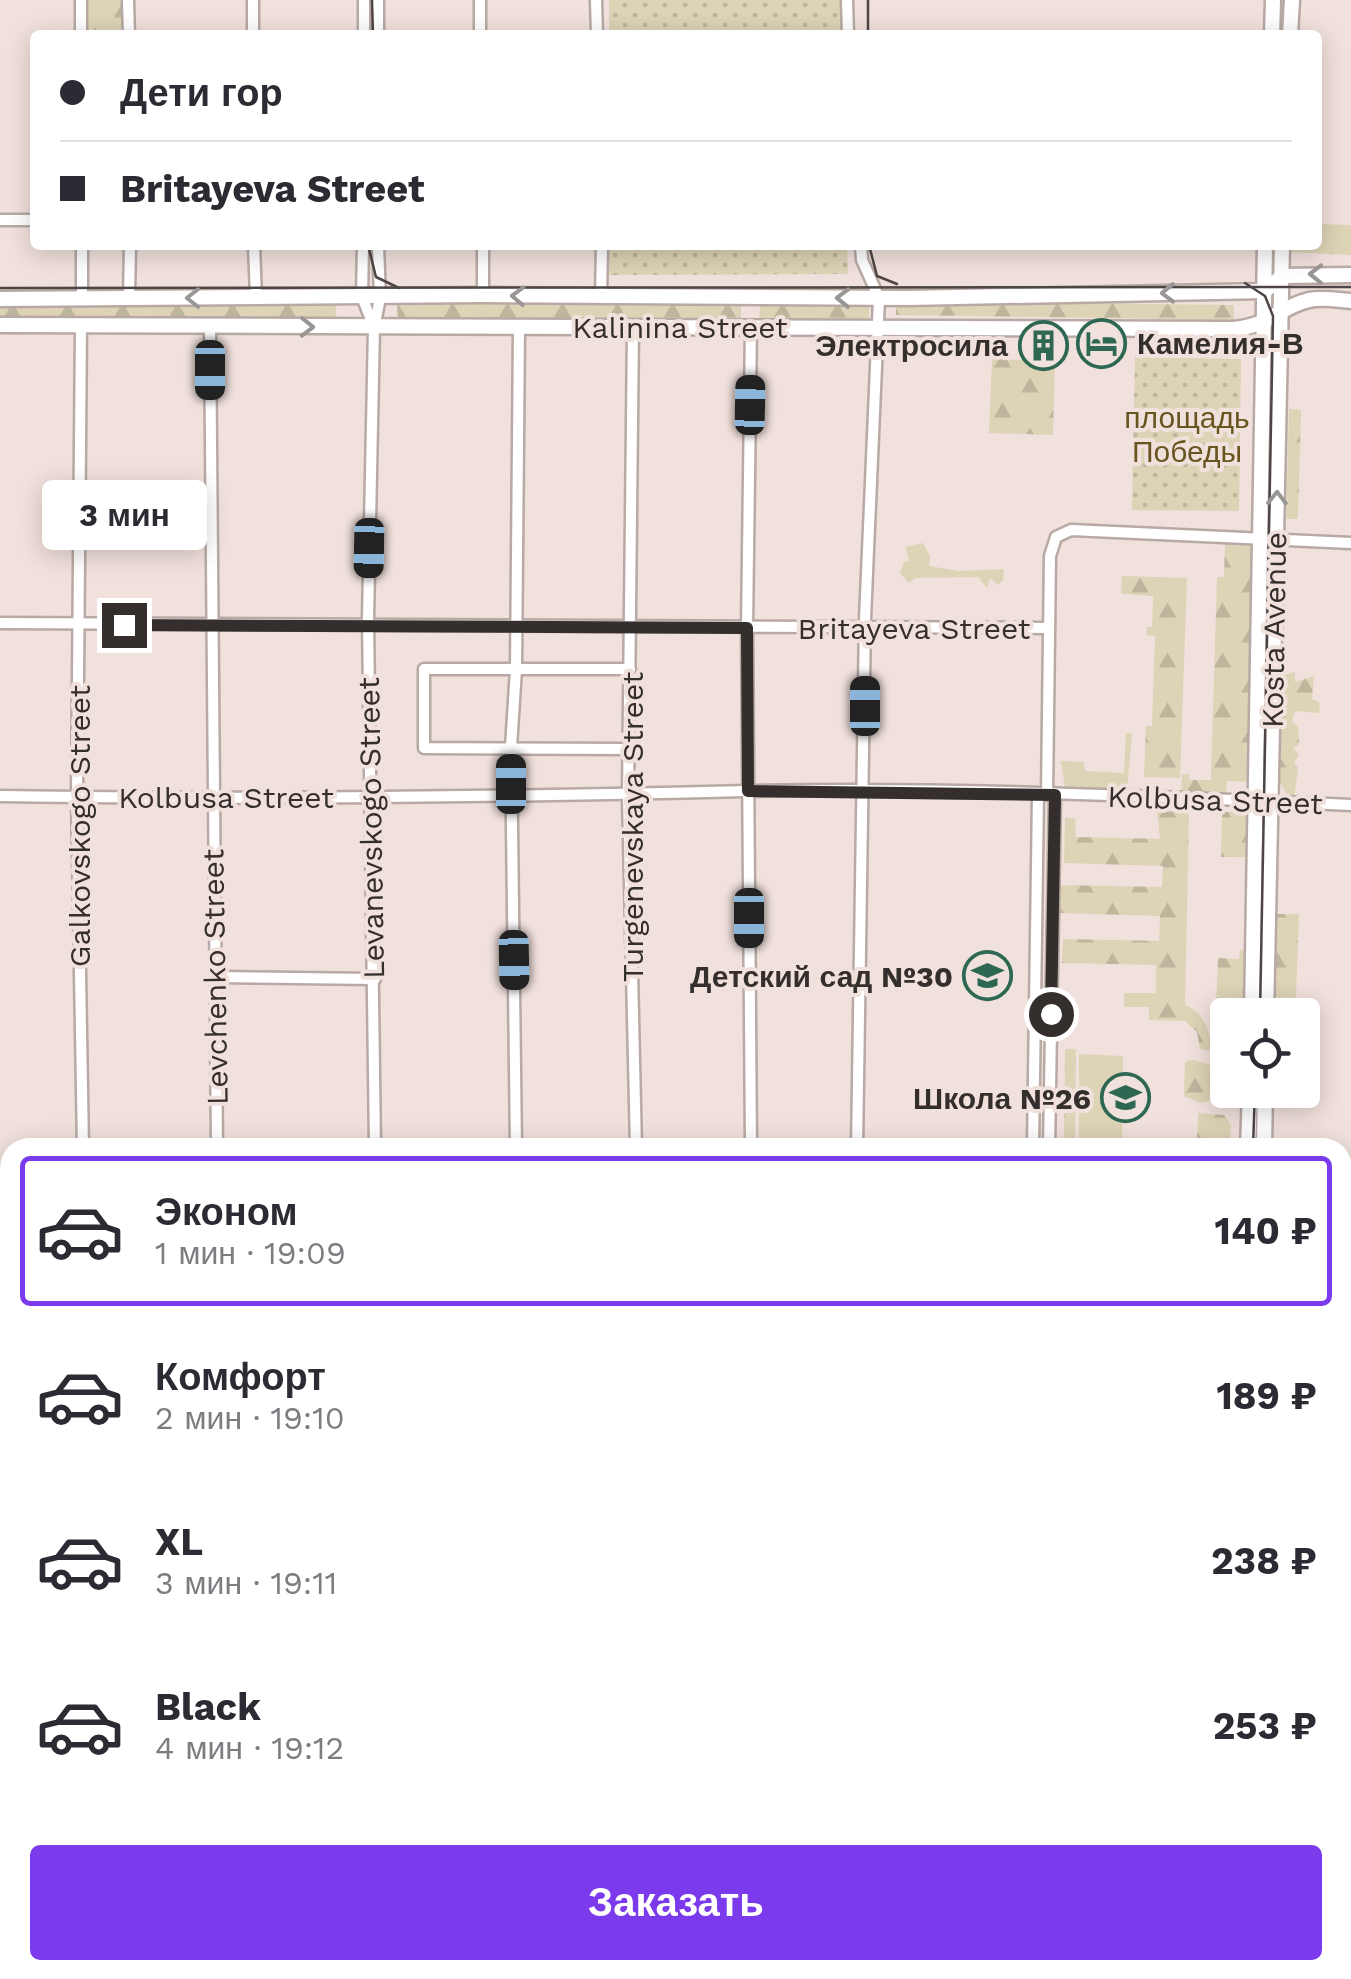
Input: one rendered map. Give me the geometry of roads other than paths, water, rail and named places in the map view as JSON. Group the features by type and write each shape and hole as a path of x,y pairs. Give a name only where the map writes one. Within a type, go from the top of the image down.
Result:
{"main road":[{"path":"1272,30 1273,0"},
{"path":"1290,30 1292,0"},
{"name":"Kosta Avenue","path":"1266,250 1265,266 1276,283 1281,308 1269,538 1264,801 1266,998"},
{"name":"Kosta Avenue","path":"1269,538 1264,326 1281,250"},
{"name":"Kalinina Street","path":"0,299 484,295 880,298 1276,283 1351,275"},
{"path":"1276,283 1312,298 1351,301"},
{"path":"1264,326 1281,308 1312,298"},
{"name":"Kalinina Street","path":"0,326 750,326 1059,331 1264,326"},
{"name":"Kosta Avenue","path":"1253,998 1264,801"},
{"path":"1248,1138 1249,1108"},
{"path":"1264,1138 1265,1108"}],"street":[{"path":"82,0 82,30"},
{"path":"128,0 129,30"},
{"path":"253,0 253,30"},
{"path":"364,0 364,30"},
{"path":"378,0 378,30"},
{"path":"480,0 480,30"},
{"path":"596,0 597,30"},
{"path":"847,0 848,30"},
{"path":"0,220 30,220"},
{"path":"82,250 82,299"},
{"path":"129,298 130,250"},
{"path":"254,250 256,298"},
{"name":"Levanevskogo Street","path":"363,250 362,297 374,328"},
{"name":"Levanevskogo Street","path":"375,1138 368,628 374,328 380,298 378,250"},
{"path":"483,250 484,295"},
{"path":"601,298 602,250"},
{"path":"857,1138 865,627 880,298 861,250"},
{"name":"Galkovskogo Street","path":"80,325 77,797 83,1138"},
{"name":"Levchenko Street","path":"210,326 217,1138"},
{"path":"750,326 747,628 751,1138"},
{"name":"Turgenevskaya Street","path":"633,327 633,625 628,796 636,1138"},
{"path":"516,1138 511,747 516,669 520,328"},
{"path":"1049,1138 1047,795 1050,556 1056,537 1071,530 1351,543"},
{"name":"Britayeva Street","path":"0,624 1049,628"},
{"path":"629,748 424,748 424,669 630,669"},
{"name":"Kolbusa Street","path":"0,796 369,798 748,791 1351,805"},
{"path":"1033,1138 1047,795"},
{"path":"216,977 375,979"}],"tram line":[{"path":"372,0 373,30"},
{"path":"868,0 868,30"},
{"path":"369,250 376,277 399,288"},
{"path":"870,250 877,276 897,284"},
{"path":"1245,283 1265,296 1273,316 1260,998"},
{"path":"0,288 1351,287"},
{"path":"1253,1138 1254,1108"}],"place":[{"name":"Камелия-В","path":"1102,343"},
{"name":"Электросила","path":"1043,345"},
{"name":"Детский сад №30","path":"988,976"},
{"name":"Школа №26","path":"1126,1098"}],"park label":[{"name":"площадь Победы","path":"1187,434"}]}
